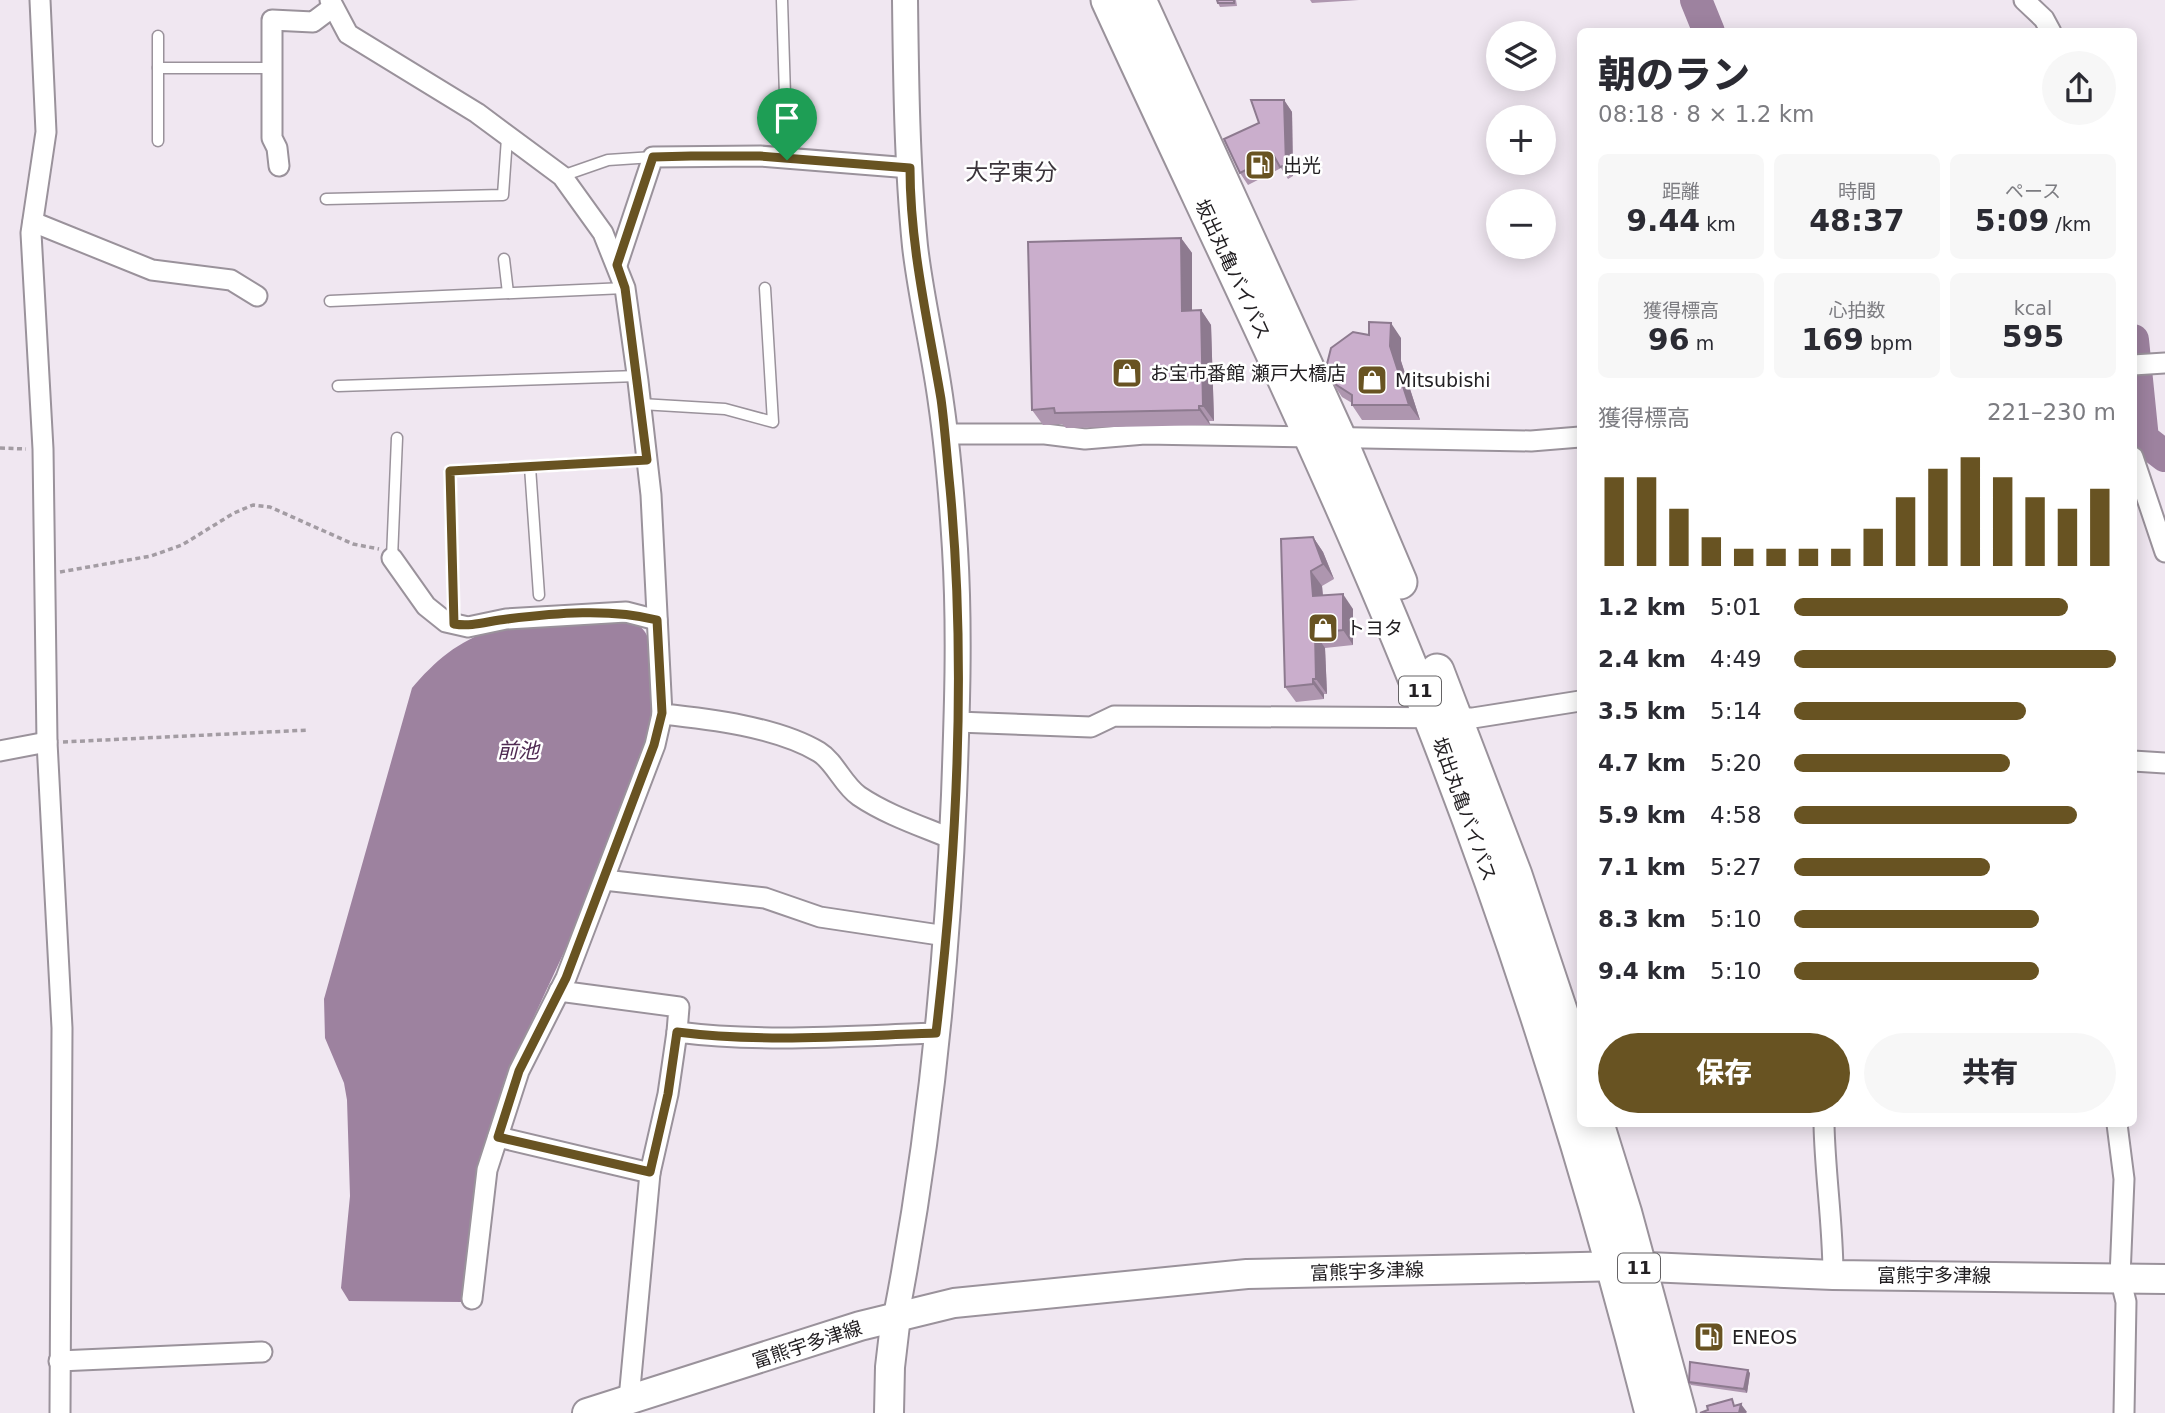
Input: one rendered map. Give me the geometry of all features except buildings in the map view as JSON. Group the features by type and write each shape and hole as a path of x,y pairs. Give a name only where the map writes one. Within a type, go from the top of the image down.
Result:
{"highway":[{"name":"坂出丸亀バイパス","path":"1108,0 1326,437"},
{"name":"坂出丸亀バイパス","path":"1139,0 1443,717 1515,875 1577,1061"},
{"name":"坂出丸亀バイパス","path":"1443,717 1535,1005 1625,1267 1679,1413"},
{"name":"坂出丸亀バイパス","path":"1598,1127 1652,1413"}],"main road":[{"name":"富熊宇多津線","path":"587,1413 896,1316 981,1300 1247,1275 1625,1267 1833,1275 2120,1276 2165,1279"},
{"path":"889,1413 890,1367 896,1316"}],"street":[{"path":"40,0 46,132 33,222 43,449 47,742 62,1028 60,1413"},
{"path":"896,1316 916,1199 946,936 957,722 955,550 944,433 916,249 910,168 905,0"},
{"path":"2024,0 2045,19 2049,28"},
{"path":"279,166 277,148 272,138 272,20 313,22 331,4 348,34 423,77 562,176 603,233 625,288 647,460 662,713 654,745 604,880 559,991 519,1071 487,1170 472,1300"},
{"path":"617,265 653,157 760,156 910,168"},
{"path":"33,222 152,270 231,280 257,296"},
{"path":"2137,365 2165,363"},
{"path":"944,433 1045,434 1085,439 1145,434 1531,441 1577,437"},
{"path":"2137,469 2165,552"},
{"path":"392,558 426,606 446,622 454,624 468,626 506,619 626,612 657,620"},
{"path":"957,722 1091,727 1114,716 1473,718 1577,701"},
{"path":"662,713 707,718 800,743 822,754 858,795 891,814 952,839"},
{"path":"0,751 47,742"},
{"path":"2137,761 2165,763"},
{"path":"604,880 765,898 820,917 946,936"},
{"path":"559,991 679,1007 668,1094 650,1172 629,1399"},
{"path":"677,1032 715,1037 806,1040 936,1033"},
{"path":"1824,1127 1825,1177 1833,1219 1833,1275"},
{"path":"2118,1127 2124,1180 2120,1276 2126,1303 2124,1413"},
{"path":"498,1137 650,1172"},
{"path":"59,1361 262,1352"}],"lane":[{"path":"782,0 787,160"},
{"path":"158,36 158,142"},
{"path":"158,68 272,68"},
{"path":"326,199 503,195 507,138"},
{"path":"562,176 608,160 653,157"},
{"path":"504,259 508,293"},
{"path":"330,301 625,288"},
{"path":"641,404 725,409 773,422 765,288"},
{"path":"338,386 638,376"},
{"path":"392,558 397,438"},
{"path":"454,624 450,471 647,460"},
{"path":"530,467 539,595"}],"path":[{"path":"0,449 43,449"},
{"path":"44,574 151,556 182,545 234,513 253,505 270,506 353,544 379,548 392,558"},
{"path":"47,742 309,730"}],"water":[{"name":"前池","path":"627,620 637,624 649,640 654,691 651,725 573,933 505,1079 478,1164 462,1302 349,1301 341,1288 350,1196 347,1100 344,1083 325,1038 324,999 412,688 448,653 493,630"}],"waterway":[{"path":"1696,0 1707,28"},
{"path":"2137,380 2143,439 2165,456"}],"place":[{"name":"出光","path":"1260,165"},
{"name":"お宝市番館 瀬戸大橋店","path":"1127,373"},
{"name":"Mitsubishi","path":"1372,380"},
{"name":"トヨタ","path":"1323,628"},
{"name":"ENEOS","path":"1709,1337"}],"district":[{"name":"大字東分","path":"1011,172"}],"route":[{"path":"760,156 787,160 910,168 916,249 941,401 955,550 957,615 957,722 951,885 936,1033 806,1040 715,1037 677,1032 668,1094 650,1172 498,1137 519,1071 566,978 654,745 662,713 657,620 626,612 506,619 468,626 454,624 450,471 647,460 625,288 617,265 653,157 760,156"}]}
